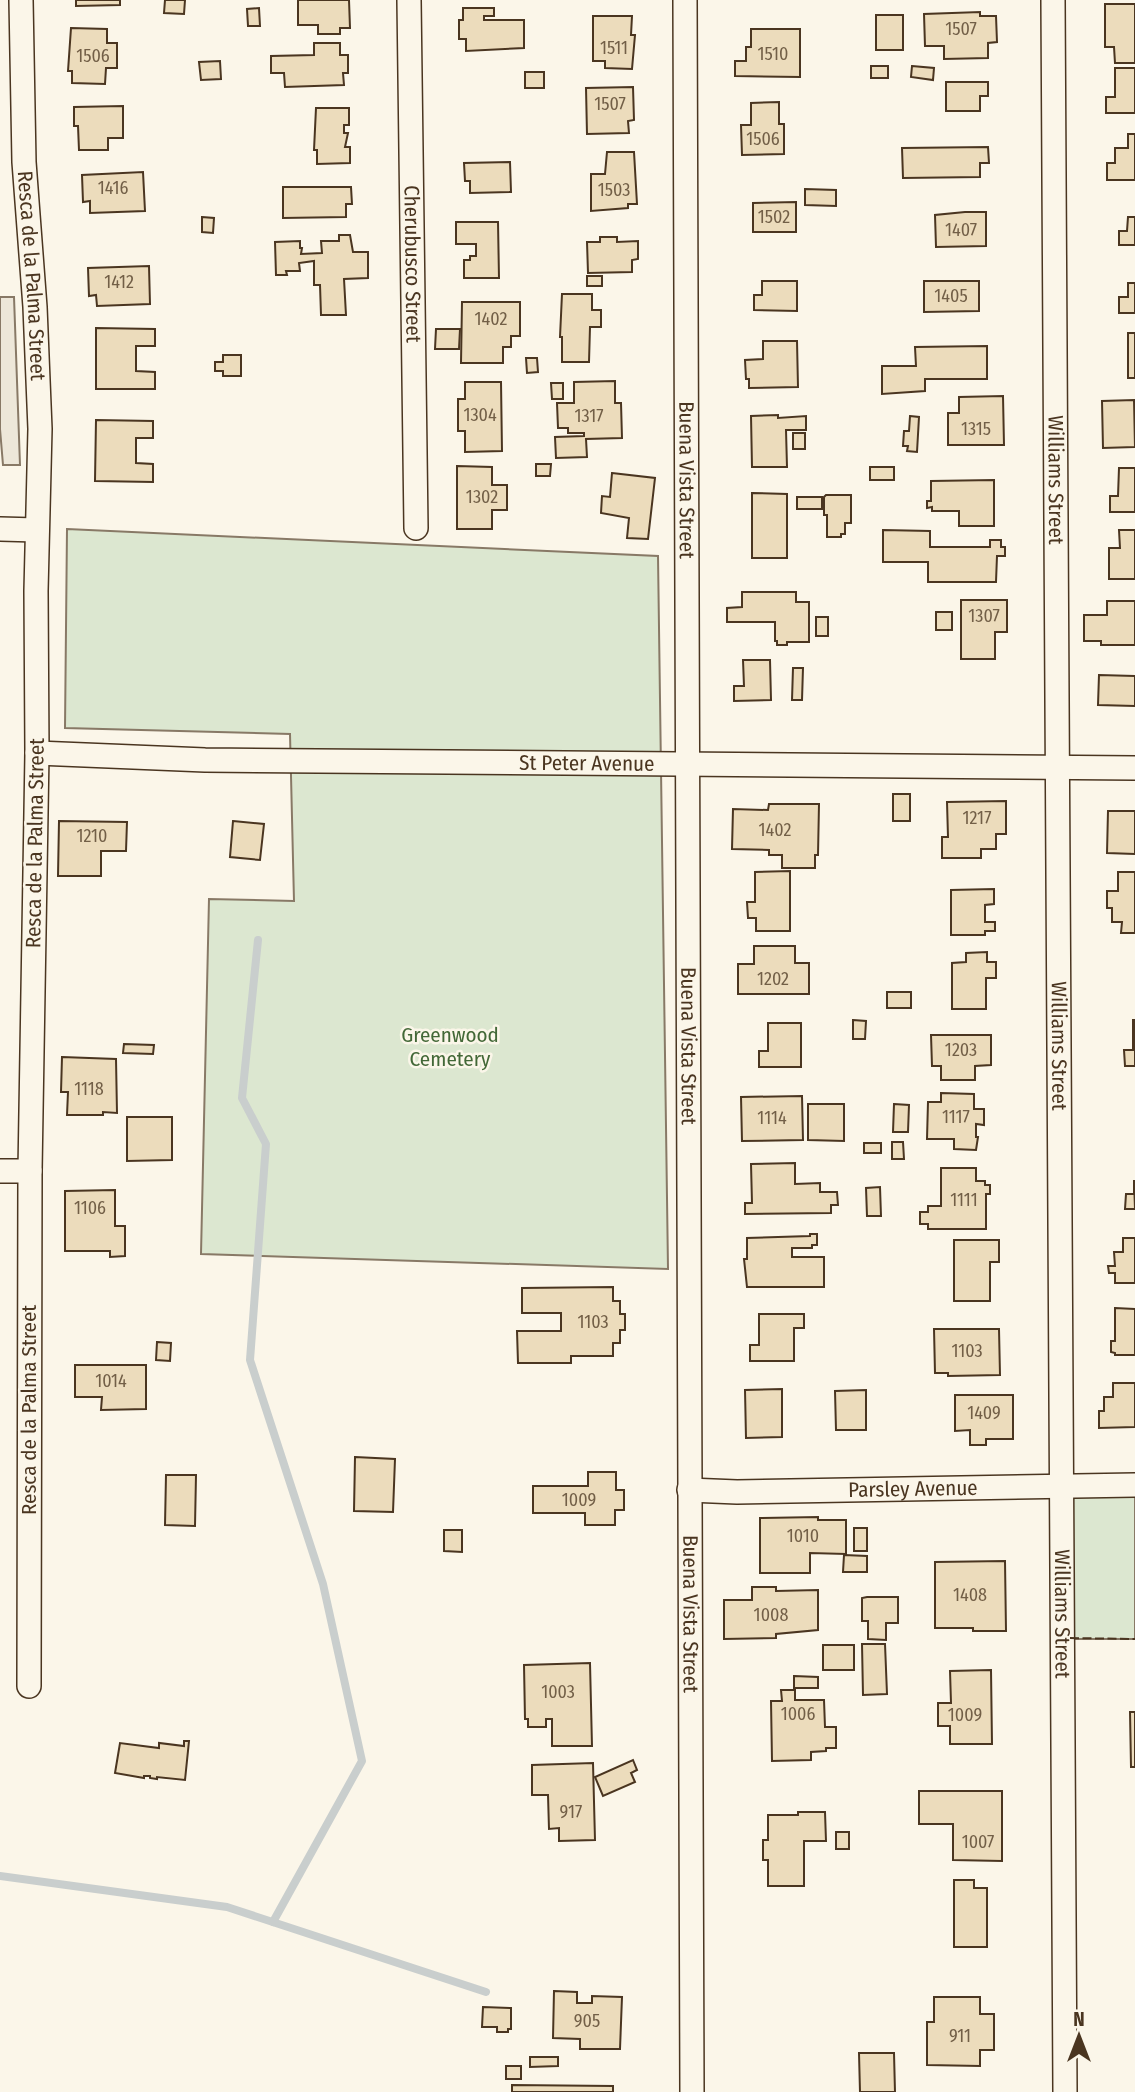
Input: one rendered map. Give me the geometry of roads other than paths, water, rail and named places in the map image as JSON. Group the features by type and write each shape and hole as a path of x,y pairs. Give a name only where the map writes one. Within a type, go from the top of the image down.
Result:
{"street":[{"name":"Resca de la Palma Street","path":"20,0 24,163 35,307 40,429 30,1171 29,1686"},
{"name":"Cherubusco Street","path":"409,0 416,528"},
{"name":"Buena Vista Street","path":"685,0 692,2092"},
{"name":"Williams Street","path":"1053,0 1065,2092"},
{"path":"0,529 37,530"},
{"name":"St Peter Avenue","path":"37,753 205,760 1135,768"},
{"path":"0,1171 30,1171"},
{"name":"Parsley Avenue","path":"689,1490 737,1492 1135,1485"}],"waterway":[{"path":"258,940 242,1098 266,1144 250,1360 323,1584 362,1761 273,1922"},
{"path":"0,1876 227,1907 486,1992"}],"park label":[{"name":"Greenwood Cemetery","path":"450,1047"}]}
